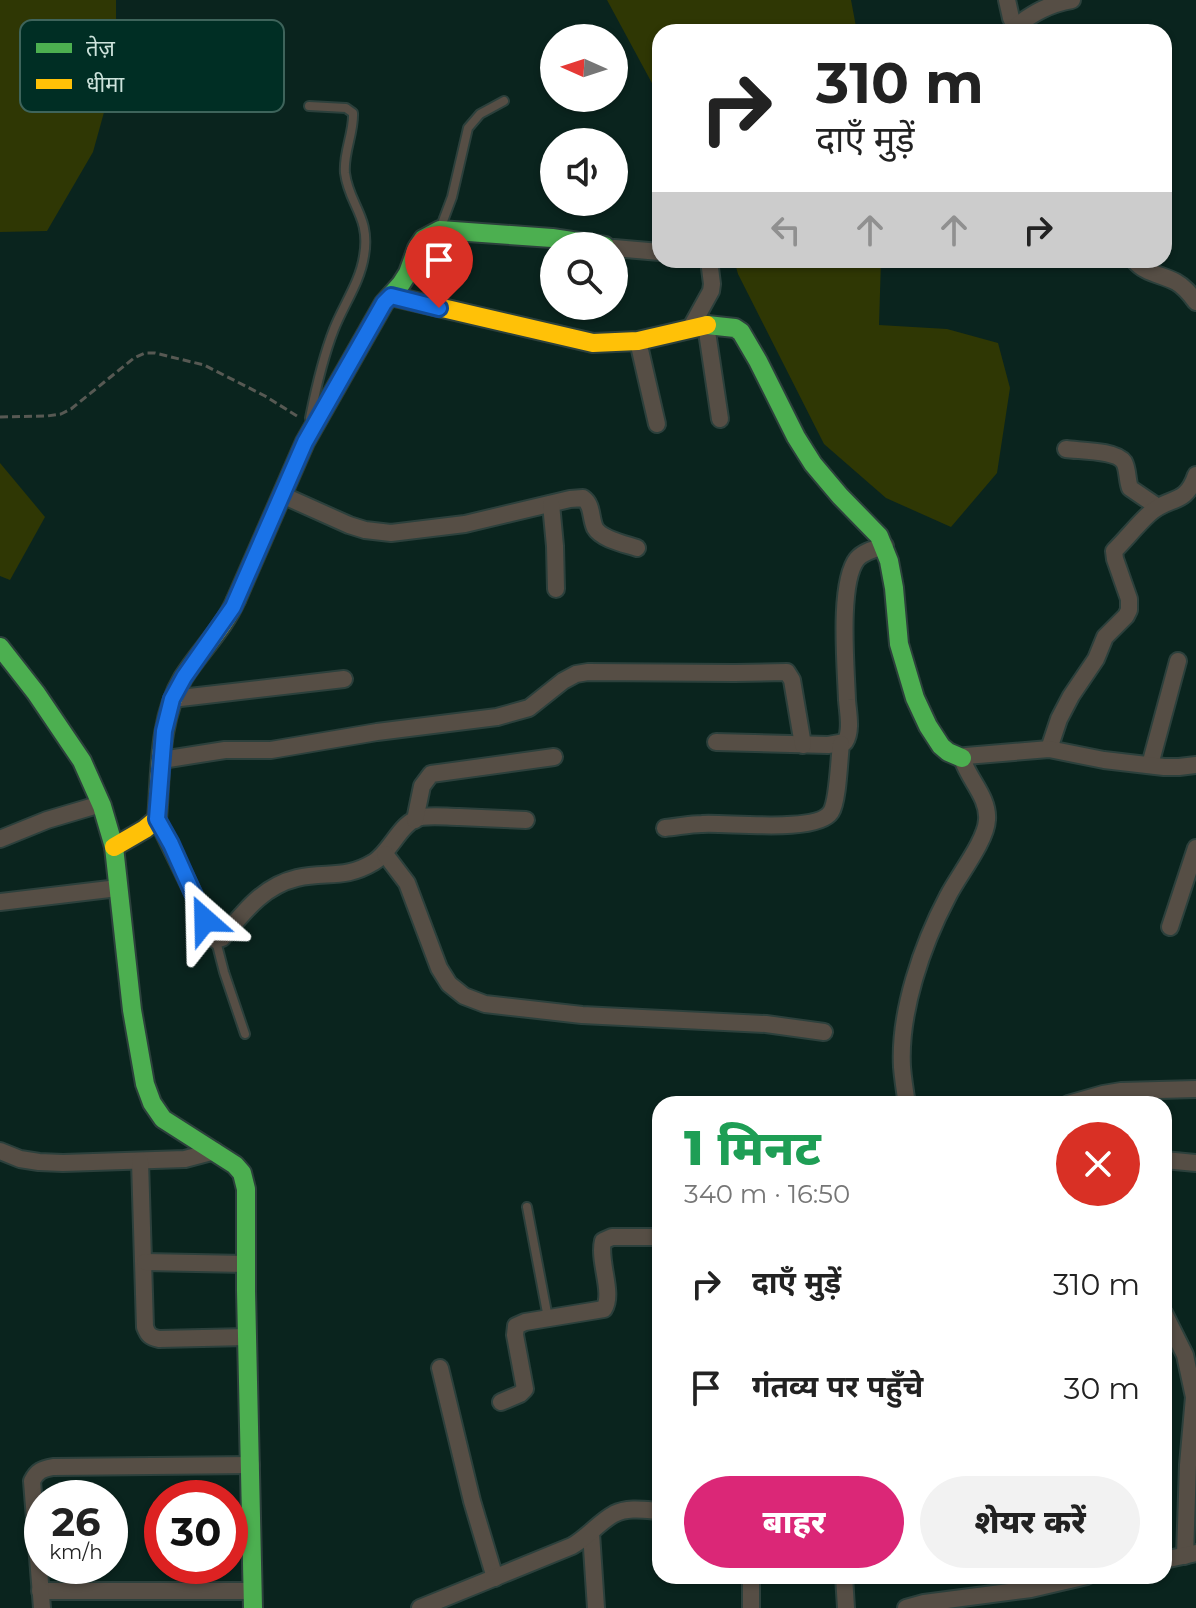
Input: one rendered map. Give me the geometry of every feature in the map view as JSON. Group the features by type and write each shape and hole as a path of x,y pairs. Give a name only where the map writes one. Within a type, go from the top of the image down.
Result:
{"street":[{"path":"1007,0 1014,24"},
{"path":"1021,24 1043,8 1072,0"},
{"path":"114,847 145,828 162,760 164,731 172,699 233,607 307,433 377,314 408,273 423,239 440,230 540,237"},
{"path":"628,249 652,251"},
{"path":"710,268 711,291 698,327 720,419"},
{"path":"1143,268 1177,283 1196,302"},
{"path":"391,296 593,343 638,341 698,327 735,328 741,332 783,415 822,478 879,536 888,556 900,649 908,676 932,734 942,747 962,758 986,805 987,821 983,836 931,930 914,984 903,1039 906,1096"},
{"path":"638,341 657,424"},
{"path":"1066,449 1120,458 1124,462 1130,488 1158,507"},
{"path":"1049,749 1071,696 1096,659 1105,637 1129,610 1129,599 1114,551 1158,507 1185,495 1196,475"},
{"path":"282,495 349,525 391,533 465,524 570,499 587,499 600,534 637,548"},
{"path":"551,504 556,589"},
{"path":"716,742 841,744 848,738 845,602 850,573 859,556 885,546"},
{"path":"0,647 82,761 101,804 114,847 132,1010 145,1084 152,1103 163,1119 235,1165 242,1173 246,1189 247,1337 251,1465 253,1600 41,1600 32,1481 37,1472 53,1467 251,1465"},
{"path":"1150,765 1178,661"},
{"path":"162,760 225,750 271,750 377,732 497,717 529,708 576,674 609,671 787,672 792,680 803,745"},
{"path":"172,699 344,679"},
{"path":"665,828 703,823 780,825 825,818 834,803 841,744"},
{"path":"962,758 1049,749 1104,760 1179,767 1196,765"},
{"path":"415,820 422,786 431,774 554,757"},
{"path":"0,839 47,820 101,804"},
{"path":"145,828 216,940 222,938 259,897 280,884 299,878 348,873 366,866 385,854 408,824 415,820 423,817 526,820"},
{"path":"1170,927 1196,848"},
{"path":"385,854 407,883 439,968 449,984 464,996 485,1004 582,1015 766,1024 824,1032"},
{"path":"0,902 118,888"},
{"path":"1096,1096 1121,1091 1196,1089"},
{"path":"0,1151 39,1162 185,1159 215,1151"},
{"path":"140,1161 145,1327 148,1334 152,1338 247,1337"},
{"path":"1172,1161 1196,1163"},
{"path":"501,1402 525,1389 516,1326 598,1311 607,1306 602,1246 606,1238 652,1237"},
{"path":"145,1262 246,1264"},
{"path":"1172,1329 1185,1355 1193,1384 1188,1465 1190,1554"},
{"path":"440,1368 472,1501 495,1578"},
{"path":"420,1608 572,1546 606,1519 624,1511 652,1511"},
{"path":"591,1533 596,1608"},
{"path":"751,1584 751,1608"},
{"path":"844,1584 846,1608"},
{"path":"906,1608 936,1602 1000,1601 1047,1584"}],"lane":[{"path":"440,230 452,197 468,128 480,114 504,101"},
{"path":"307,433 325,358 335,328 358,280 366,244 366,230 345,170 353,113 346,108 309,106"},
{"path":"216,940 245,1034"},
{"path":"527,1207 548,1319"}],"path":[{"path":"0,417 61,414 134,358 145,353 204,365 274,401 307,433"}],"green space":[{"path":"0,0 116,0 116,20 20,20 20,112 104,112 93,152 47,231 0,232"},
{"path":"607,0 851,0 856,24 652,24 652,83 628,39 628,24 620,24"},
{"path":"736,268 881,268 879,325 947,329 998,343 1010,388 997,473 951,527 886,498 824,444"},
{"path":"0,463 45,517 10,580 0,576"}],"traffic: fast":[{"path":"236,600 305,442 384,303 408,273 423,239 440,230 540,237"},
{"path":"707,325 735,328 741,332 813,464 879,536 889,561 899,644 915,698 941,746 962,758"},
{"path":"0,647 82,761 102,806 114,847 132,1010 145,1084 152,1103 163,1119 235,1165 242,1173 246,1189 253,1608"}],"traffic: slow":[{"path":"391,296 593,343 638,341 707,325"},
{"path":"114,847 157,819 162,747 175,694 236,600"}],"route":[{"path":"205,920 157,819 164,731 172,699 233,607 305,442 384,303 391,296 439,308"}]}
